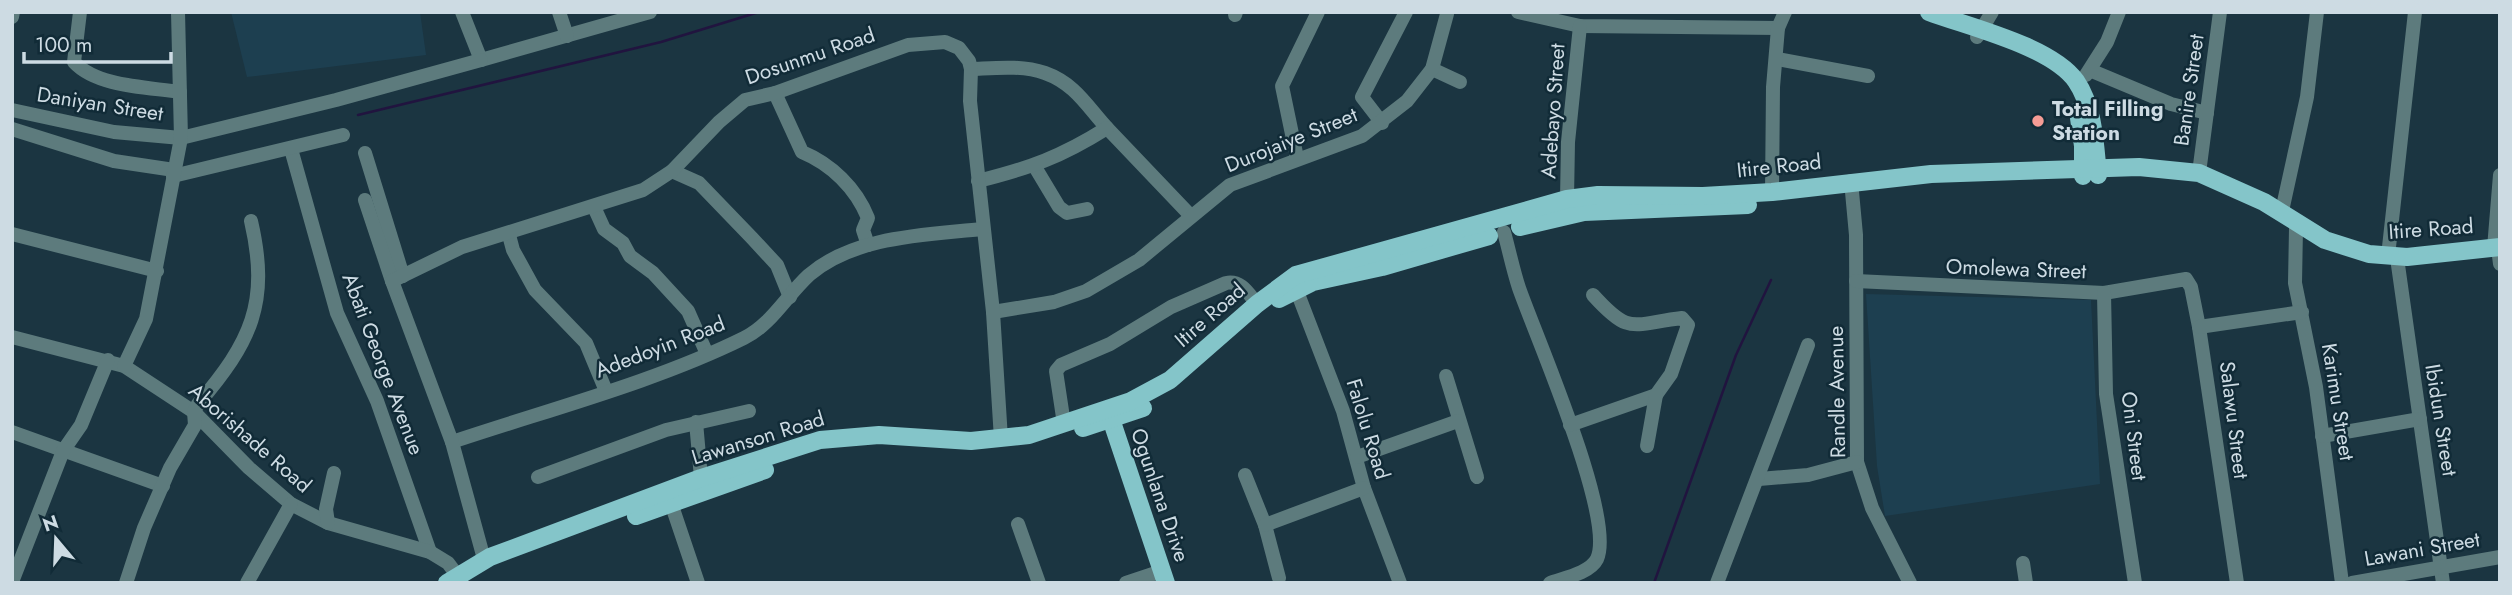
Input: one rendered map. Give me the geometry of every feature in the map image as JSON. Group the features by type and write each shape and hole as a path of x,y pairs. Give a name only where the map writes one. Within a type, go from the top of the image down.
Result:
{"main road":[{"path":"1917,12 2058,64 2077,82 2092,121 2090,171"},
{"path":"1929,12 2043,67 2068,88 2080,123 2090,171"},
{"name":"Itire Road","path":"1103,416 1142,398 1164,384 1257,304 1324,265 1472,228 1567,199 1598,195 1703,196 2090,171 2179,169 2199,173 2281,211 2334,243 2393,261"},
{"name":"Itire Road","path":"2090,171 2180,179 2228,193 2296,228 2339,255 2432,265 2498,254"},
{"name":"Itire Road","path":"1103,416 1152,404 1178,387 1295,283 1576,212 1709,208 1851,186"},
{"name":"Lawanson Road","path":"456,580 671,503 835,437 879,435 971,442 1029,435 1103,416"},
{"name":"Lawanson Road","path":"456,580 484,559 701,478 844,447 904,446 1002,451 1103,416"},
{"name":"Ogunlana Drive","path":"1103,416 1158,578"}],"street":[{"path":"80,12 74,62 81,69 116,81 180,92"},
{"path":"124,366 146,319 181,138 178,12"},
{"path":"463,12 481,60"},
{"path":"559,12 567,36"},
{"name":"Daniyan Street","path":"12,110 114,132 181,138 336,100 567,36 634,14 650,12"},
{"path":"1297,158 1282,86 1318,12"},
{"path":"1382,123 1362,97 1406,12"},
{"path":"1518,12 1580,26 1778,28"},
{"path":"1772,192 1773,87 1778,28 1785,12"},
{"path":"1979,34 1992,12"},
{"path":"2077,82 2092,71 2119,12"},
{"name":"Banire Street","path":"2199,173 2220,12"},
{"path":"2281,211 2307,97 2317,12"},
{"name":"Ibidun Street","path":"2415,12 2393,261 2420,419 2443,583"},
{"name":"Durojaiye Street","path":"993,312 1054,302 1086,291 1139,260 1190,215 1230,185 1297,158 1344,145 1382,123 1407,101 1432,69 1446,13"},
{"name":"Adebayo Street","path":"1567,199 1568,142 1580,26"},
{"name":"Dosunmu Road","path":"402,276 462,247 509,235 643,190 672,171 745,100 775,93 908,45 945,42 953,44 965,54 971,69"},
{"path":"1777,59 1868,76"},
{"path":"1001,439 993,312 970,101 971,69 1020,68 1045,73 1074,90 1091,105 1107,128 1190,215"},
{"path":"1432,69 1460,82"},
{"path":"2092,71 2120,86 2207,113"},
{"path":"775,93 802,152 827,162 863,205 867,218 863,230 868,245"},
{"path":"978,181 1035,167 1074,149 1107,128"},
{"path":"12,130 114,161 174,173 291,149 343,135"},
{"name":"Abati George Avenue","path":"291,149 337,313 377,401 430,552"},
{"path":"365,153 452,442 484,559"},
{"path":"1035,167 1059,207 1067,213 1087,209"},
{"path":"672,171 699,183 752,238 776,265 790,296"},
{"path":"2498,254 2500,175"},
{"name":"Randle Avenue","path":"1851,186 1857,281 1857,462 1872,508 1910,583"},
{"path":"365,201 402,276"},
{"path":"594,208 604,229 623,243 630,256 653,273 688,311 707,355"},
{"path":"126,583 144,528 195,425 194,412 235,357 254,315 260,258 251,221"},
{"name":"Karimu Street","path":"2296,228 2293,256 2342,583"},
{"name":"Adedoyin Road","path":"452,442 707,355 747,336 810,275 829,262 868,245 982,229"},
{"path":"1504,232 1519,286 1570,425 1597,512 1599,550 1596,561 1588,569 1550,583"},
{"path":"12,234 157,271"},
{"path":"509,235 513,250 535,290 586,343 606,391"},
{"name":"Salawu Street","path":"2172,281 2183,279 2190,284 2199,327 2237,583"},
{"name":"Omolewa Street","path":"1857,281 2104,293 2172,281"},
{"path":"1064,424 1055,380 1056,371 1061,365 1110,344 1171,307 1226,283 1234,282 1242,286 1257,304"},
{"name":"Falolu Road","path":"1295,283 1343,411 1364,488 1400,583"},
{"name":"Oni Street","path":"2104,293 2106,394 2135,583"},
{"path":"1593,295 1618,321 1633,325 1682,318 1687,321 1683,344 1671,374 1656,395 1647,446"},
{"path":"2199,327 2302,312"},
{"name":"Aborishade Road","path":"12,337 124,366 194,412 249,468 291,504 328,523 430,552 448,563 456,580"},
{"path":"1717,583 1808,345"},
{"path":"12,582 63,451 81,425 108,360"},
{"path":"1446,376 1477,477"},
{"path":"1570,425 1656,395"},
{"path":"538,477 696,422 749,411"},
{"path":"2322,436 2420,419"},
{"path":"1357,457 1458,421"},
{"path":"696,422 701,478"},
{"path":"12,432 163,486"},
{"path":"1759,479 1808,475 1857,462"},
{"path":"328,523 326,509 334,473"},
{"path":"1245,474 1265,525 1279,578"},
{"path":"1265,525 1364,488"},
{"path":"671,503 698,583"},
{"path":"247,583 291,504"},
{"path":"1018,524 1039,583"},
{"name":"Lawani Street","path":"2352,583 2500,557"},
{"path":"2023,563 2026,583"},
{"path":"1126,583 1158,578"}],"shaded area":[{"path":"231,12 420,12 426,55 247,77"},
{"path":"1866,294 2091,300 2100,484 1885,516 1877,466"}],"waterway":[{"path":"358,115 661,42 759,12"},
{"path":"1654,583 1736,355 1771,280"}],"place":[{"name":"Total Filling Station","path":"2038,121"}]}
